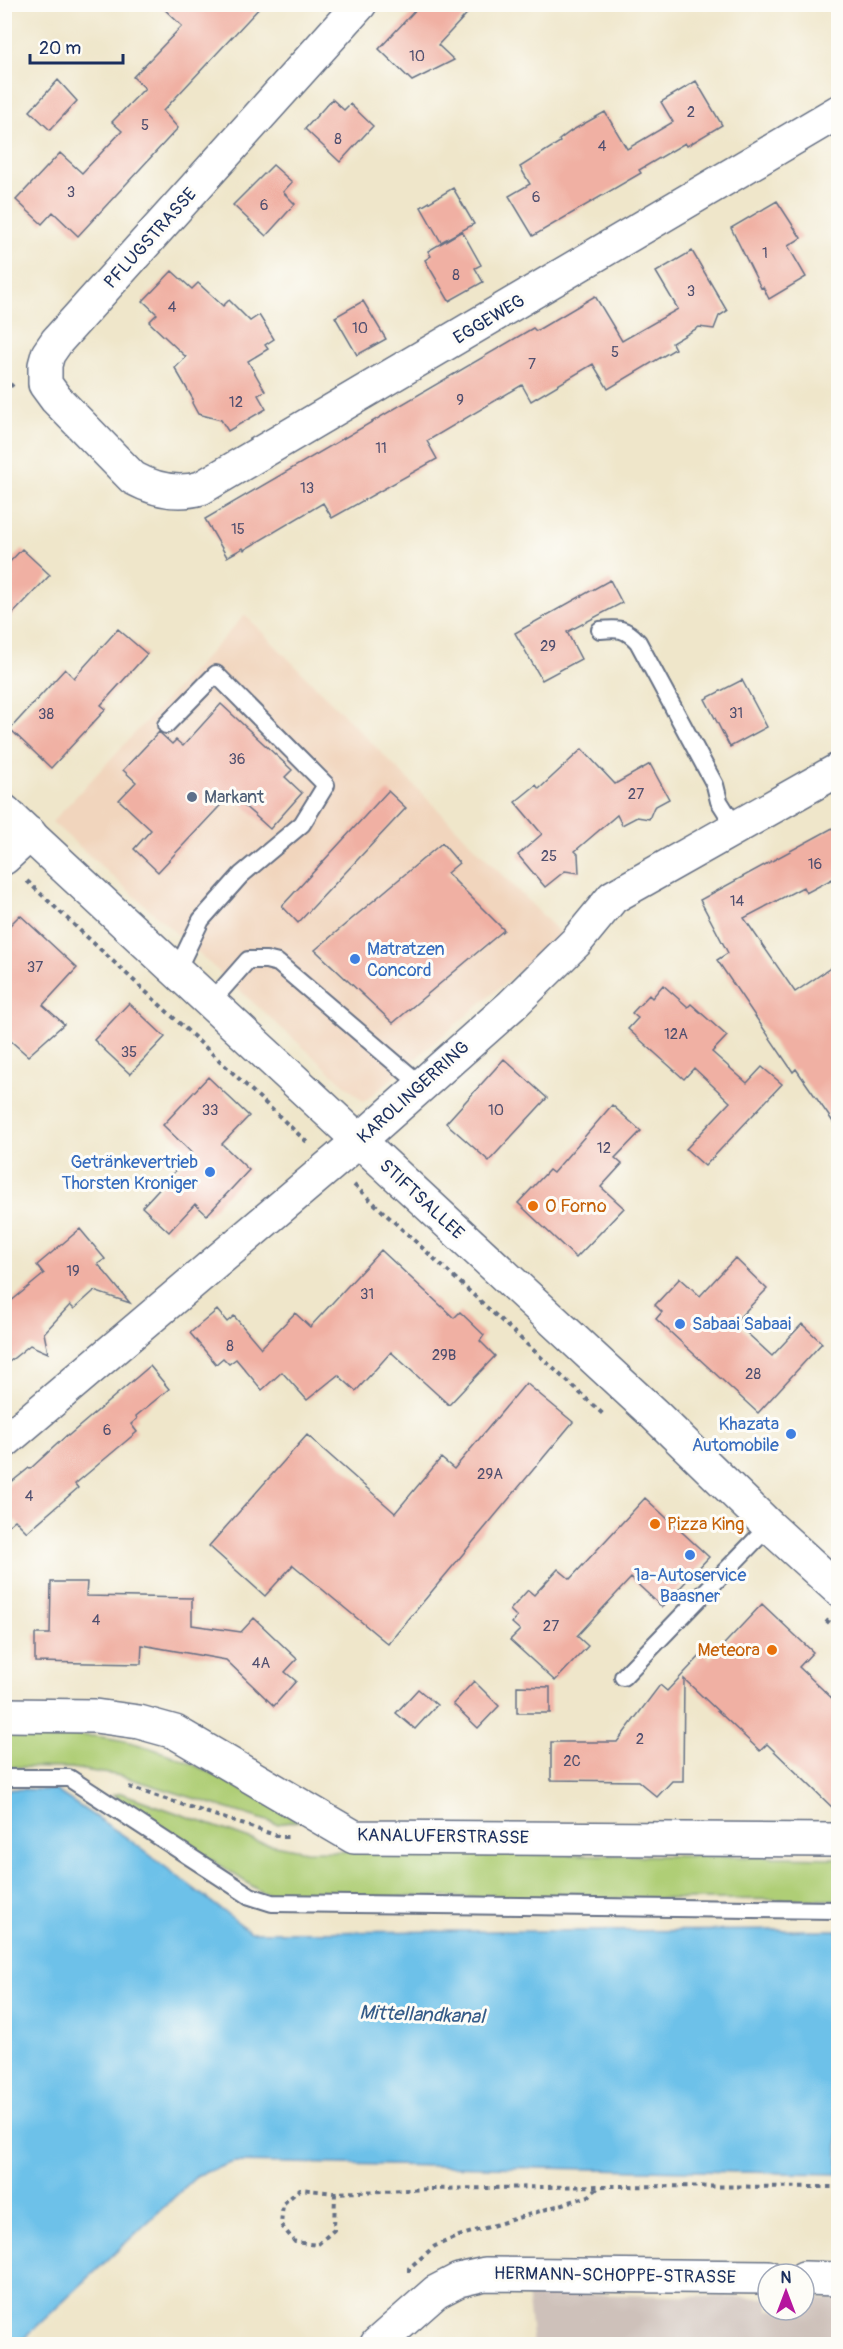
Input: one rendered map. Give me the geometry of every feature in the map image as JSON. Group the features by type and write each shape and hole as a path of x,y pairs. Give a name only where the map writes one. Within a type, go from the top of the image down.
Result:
{"street":[{"name":"PFLUGSTRASSE","path":"133,478 56,399 45,384 45,365 48,354 64,333 360,4"},
{"name":"EGGEWEG","path":"133,478 164,490 188,492 201,488 838,112"},
{"name":"KAROLINGERRING","path":"4,1442 360,1140 512,1005 576,942 613,897 838,770"},
{"name":"STIFTSALLEE","path":"4,811 654,1414 769,1526 830,1602"},
{"path":"13,867 30,834"},
{"name":"KANALUFERSTRASSE","path":"4,1715 95,1716 139,1722 175,1732 354,1837 838,1840"},
{"name":"HERMANN-SCHOPPE-STRASSE","path":"377,2344 436,2292 459,2280 485,2274 756,2277"},
{"path":"816,2278 838,2279"}],"lane":[{"path":"600,630 621,628 630,633 638,642 715,785 719,801 736,828"},
{"path":"166,724 216,674 326,785 302,824 241,875 201,920 177,970"},
{"path":"211,1002 248,960 278,963 421,1085"},
{"path":"623,1677 769,1526"},
{"path":"4,1778 69,1778 250,1896 272,1903 838,1910"}],"path":[{"path":"13,867 613,1424"},
{"path":"830,1602 838,1631"},
{"path":"128,1786 281,1837 291,1837"},
{"path":"335,2193 334,2230 317,2244 295,2242 281,2225 283,2204 300,2189 335,2193 601,2186 838,2187"},
{"path":"405,2318 409,2268 435,2246 459,2236 589,2196 601,2186"}],"shaded area":[{"path":"245,615 562,935 364,1102 52,822"},
{"path":"527,2293 756,2298 756,2322 816,2322 816,2299 838,2299 838,2344 533,2344"}],"green space":[{"path":"5,1735 101,1737 155,1749 197,1766 298,1821 277,1824 122,1776 71,1768 5,1767"},
{"path":"121,1793 258,1842 306,1851 838,1858 838,1900 280,1896 261,1892 113,1795"}],"water":[{"name":"Mittellandkanal","path":"5,1789 55,1790 126,1837 251,1932 838,1930 838,2174 234,2162 198,2175 18,2344 5,2344"}],"building":[{"path":"159,4 263,4 163,111 178,128 78,236 53,212 42,224 16,200 60,153 82,173 122,131 112,122 145,88 133,77 182,26"},
{"path":"421,4 476,4 438,45 454,60 412,81 379,49"},
{"path":"58,80 77,101 50,130 30,111"},
{"path":"696,81 722,125 687,146 685,143 639,170 641,173 533,236 509,196 530,184 520,167 560,142 559,140 571,131 605,112 627,149 673,122 661,102"},
{"path":"332,99 344,110 350,104 373,126 340,162 305,129"},
{"path":"273,165 292,182 283,192 295,204 266,236 233,205"},
{"path":"453,188 474,224 441,242 421,207"},
{"path":"777,201 801,238 788,246 806,277 769,299 763,287 761,288 731,228"},
{"path":"462,231 481,265 475,268 483,282 449,301 425,260 431,256 428,251"},
{"path":"692,251 727,311 719,316 714,329 699,327 672,343 675,349 608,389 593,364 531,401 522,385 427,441 437,459 332,518 323,503 244,550 243,548 227,557 205,519 533,328 536,331 595,296 622,341 678,309 656,272"},
{"path":"172,271 192,289 198,283 223,306 229,300 250,321 259,315 274,339 265,345 268,349 248,361 265,391 258,395 266,409 228,431 221,420 198,414 192,403 193,399 175,368 186,357 149,322 157,314 143,301"},
{"path":"363,301 386,339 357,355 335,317"},
{"path":"22,549 50,575 4,623 4,568"},
{"path":"610,580 622,603 567,632 581,659 542,680 515,633"},
{"path":"118,629 147,654 101,705 106,709 51,768 10,729 65,669 74,678"},
{"path":"742,680 767,727 730,747 705,699"},
{"path":"221,704 292,770 285,777 302,793 270,829 231,794 158,872 134,849 151,830 119,800 136,782 123,770 159,732 172,744 176,740 183,746"},
{"path":"582,749 615,784 650,764 669,799 654,807 649,819 637,817 622,825 617,815 575,851 578,854 579,873 565,871 545,887 518,855 542,834 515,802 536,785 539,789"},
{"path":"388,791 406,808 298,923 282,906"},
{"path":"838,825 838,876 806,893 803,887 744,918 795,992 838,963 838,1129 796,1069 793,1072 717,960 728,953 700,900"},
{"path":"442,843 459,863 447,873 504,930 393,1023 315,950"},
{"path":"20,915 77,968 43,1005 64,1024 28,1056 4,1035 4,931"},
{"path":"663,985 688,1007 691,1004 727,1036 712,1052 747,1083 762,1067 782,1084 705,1166 686,1149 730,1102 694,1068 684,1079 628,1029 638,1018 632,1013 649,995 652,998"},
{"path":"129,1003 165,1037 130,1074 94,1040"},
{"path":"504,1059 547,1098 489,1161 446,1123"},
{"path":"208,1077 249,1116 222,1144 249,1170 207,1215 195,1204 169,1232 142,1207 192,1153 163,1125"},
{"path":"612,1105 641,1131 615,1158 622,1164 601,1187 624,1208 576,1258 518,1203 549,1170 553,1173"},
{"path":"80,1229 105,1259 98,1264 130,1303 94,1291 74,1309 70,1305 44,1333 48,1353 30,1345 4,1366 4,1307 44,1274 37,1265"},
{"path":"381,1250 454,1318 460,1312 484,1335 480,1341 495,1356 449,1405 391,1352 356,1391 338,1375 307,1400 282,1372 262,1390 236,1359 229,1364 223,1358 216,1364 190,1333 217,1310 227,1322 234,1316 261,1348 295,1313 310,1327"},
{"path":"735,1258 767,1289 735,1322 772,1356 802,1324 822,1343 758,1413 656,1319 662,1312 655,1305 680,1278 700,1296"},
{"path":"150,1366 169,1389 136,1416 137,1419 131,1424 137,1432 75,1484 78,1488 27,1532 15,1520 4,1529 4,1488 30,1469"},
{"path":"526,1383 573,1422 388,1644 293,1565 265,1596 209,1546 307,1435 395,1513 441,1458 454,1469"},
{"path":"645,1498 709,1557 662,1607 631,1578 577,1636 588,1646 555,1681 510,1640 520,1630 512,1623 517,1617 510,1610 528,1590 534,1595 558,1569 570,1579"},
{"path":"51,1582 87,1582 86,1596 192,1598 192,1625 241,1632 254,1618 297,1659 285,1672 296,1681 274,1706 226,1660 142,1645 141,1664 35,1662 35,1634 50,1634"},
{"path":"762,1604 813,1652 799,1667 838,1704 838,1813 767,1744 760,1751 684,1679 683,1781 672,1781 657,1797 638,1781 551,1780 551,1742 617,1742 660,1685 667,1691 703,1653 710,1659"},
{"path":"474,1681 499,1706 478,1728 453,1704"},
{"path":"517,1686 550,1687 550,1713 517,1713"},
{"path":"418,1689 437,1705 415,1729 396,1713"}],"place":[{"name":"Markant","path":"192,797"},
{"name":"Matratzen Concord","path":"355,959"},
{"name":"Getränkevertrieb Thorsten Kroniger","path":"210,1172"},
{"name":"O Forno","path":"533,1206"},
{"name":"Sabaai Sabaai","path":"680,1324"},
{"name":"Khazata Automobile","path":"791,1434"},
{"name":"Pizza King","path":"655,1524"},
{"name":"1a-Autoservice Baasner","path":"690,1555"},
{"name":"Meteora","path":"772,1650"}]}
